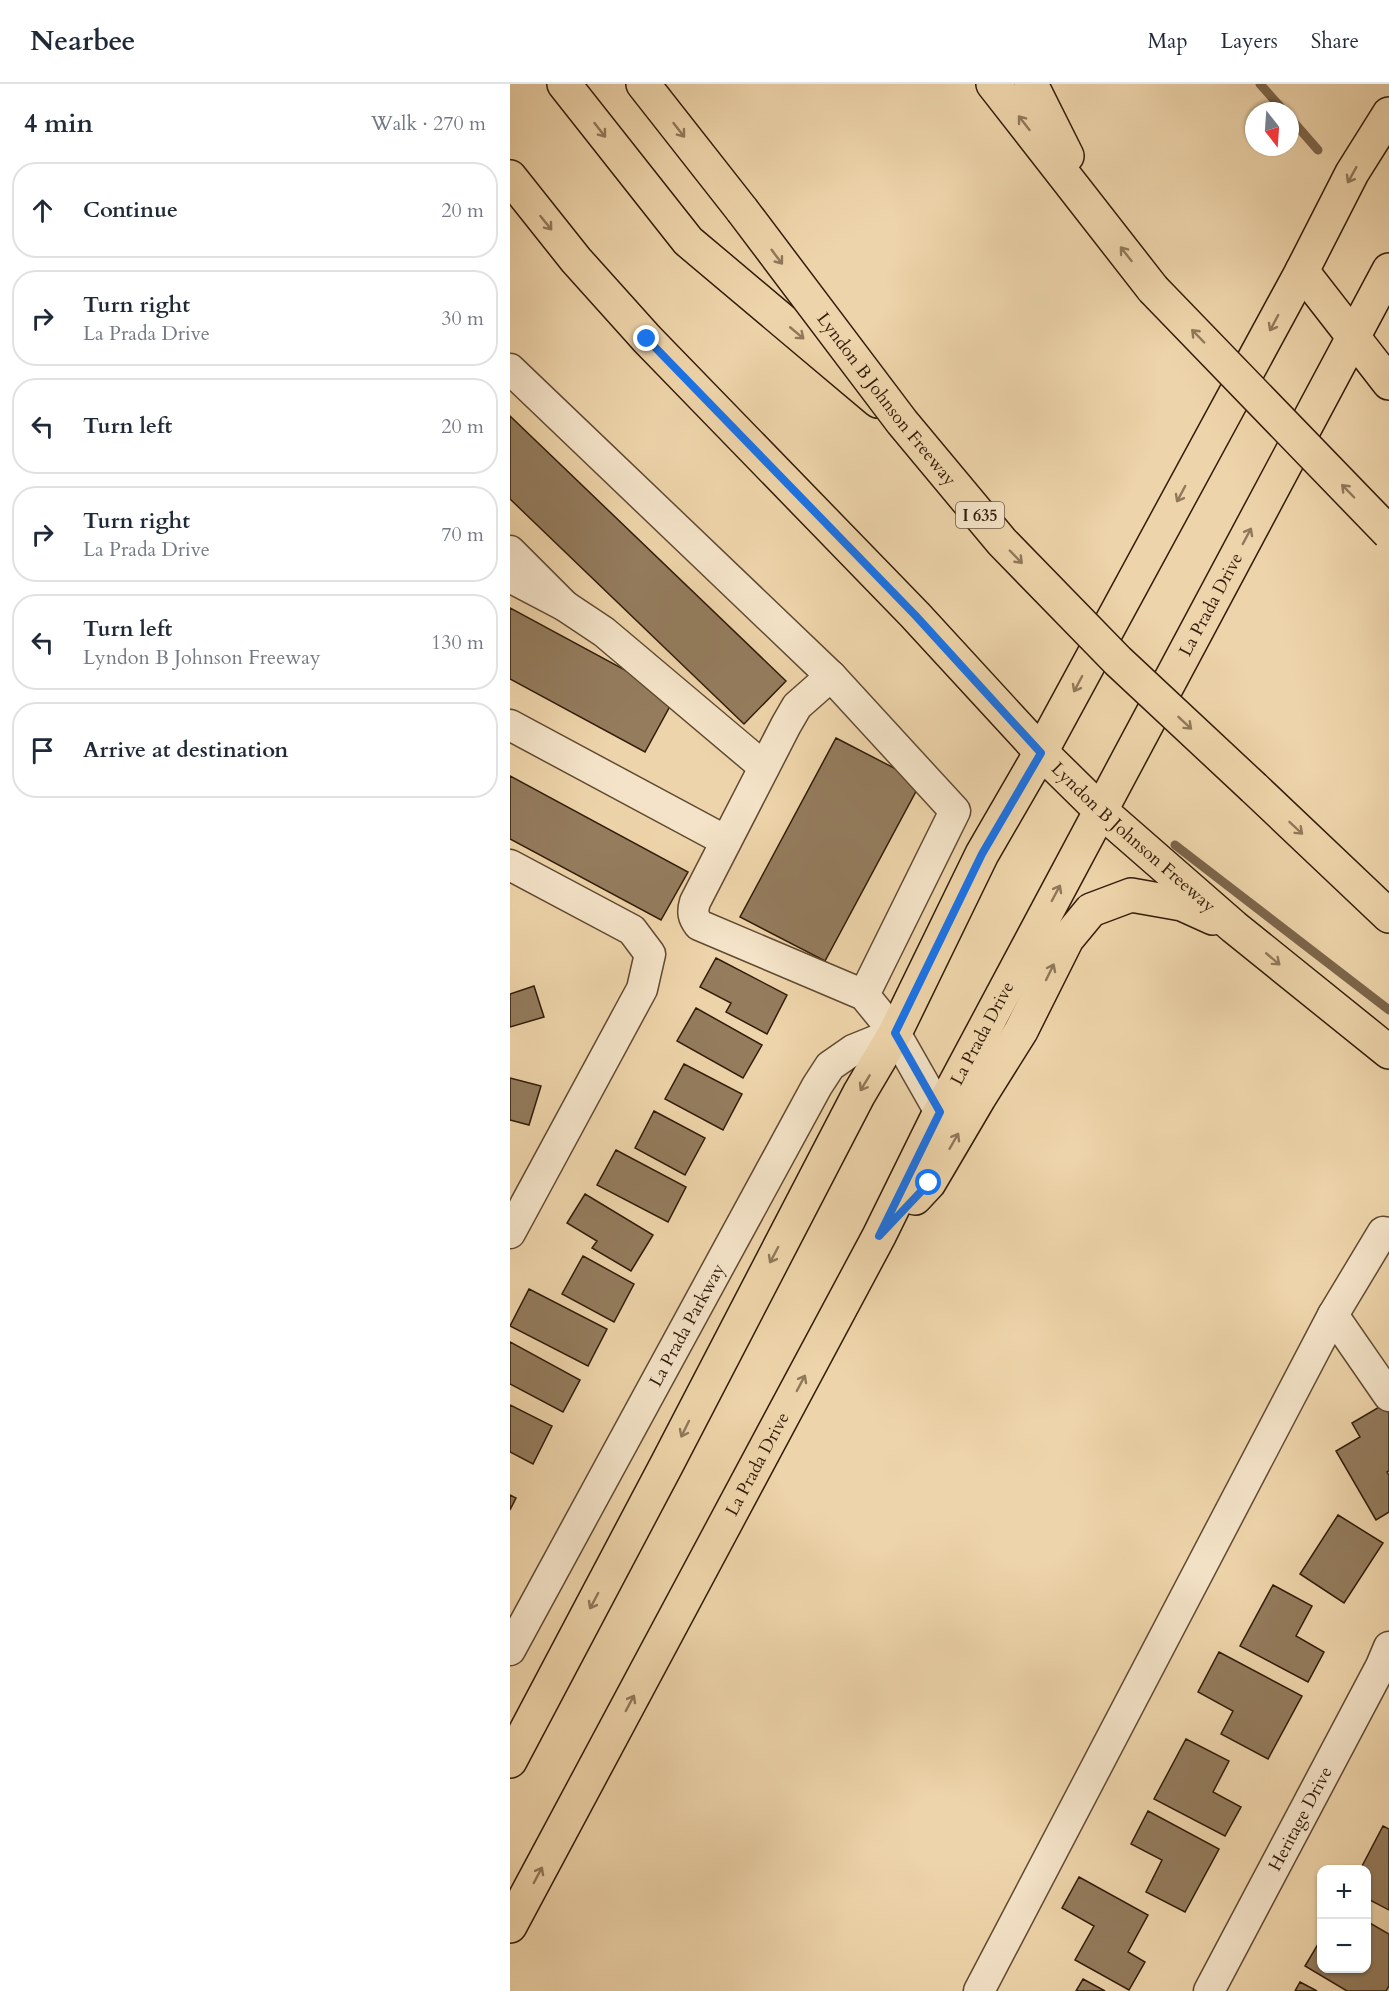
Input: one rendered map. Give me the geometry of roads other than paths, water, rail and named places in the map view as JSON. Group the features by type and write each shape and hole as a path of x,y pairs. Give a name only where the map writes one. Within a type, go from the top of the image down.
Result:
{"main road":[{"path":"564,84 688,241 902,422"},
{"name":"Lyndon B Johnson Freeway","path":"643,84 742,210 902,422 1002,542 1118,661 1389,916"},
{"path":"993,84 1153,289 1389,533"},
{"path":"1031,84 1099,219"},
{"path":"510,1761 668,1464 859,1094 895,1033 982,854 1041,753 1302,271 1352,173 1389,114"},
{"name":"Lyndon B Johnson Freeway","path":"510,177 576,260 647,339 907,607 1041,753 1100,810 1234,927 1389,1052"},
{"name":"La Prada Drive","path":"510,1926 879,1236 940,1112 1389,270"},
{"path":"1302,271 1389,383"},
{"path":"879,1236 929,1183 1021,1031 1067,939 1091,910 1131,895 1182,904 1234,927"}],"street":[{"path":"510,369 831,676 955,811 864,995"},
{"path":"510,550 565,606"},
{"path":"510,577 565,606 604,632 764,767"},
{"path":"831,676 797,706 692,910 699,925 864,995 895,1033 940,1112"},
{"path":"510,725 726,841"},
{"path":"510,865 632,930 650,954 642,989 510,1233"},
{"name":"La Prada Parkway","path":"510,1650 816,1086 830,1066 853,1050 895,1033"},
{"path":"979,1991 1333,1315 1383,1232 1389,1233"},
{"path":"1333,1315 1389,1396"},
{"name":"Heritage Drive","path":"1209,1991 1386,1662"}],"waterway":[{"path":"1260,84 1276,102"},
{"path":"1299,128 1318,150"},
{"path":"1175,845 1389,1010"}]}
